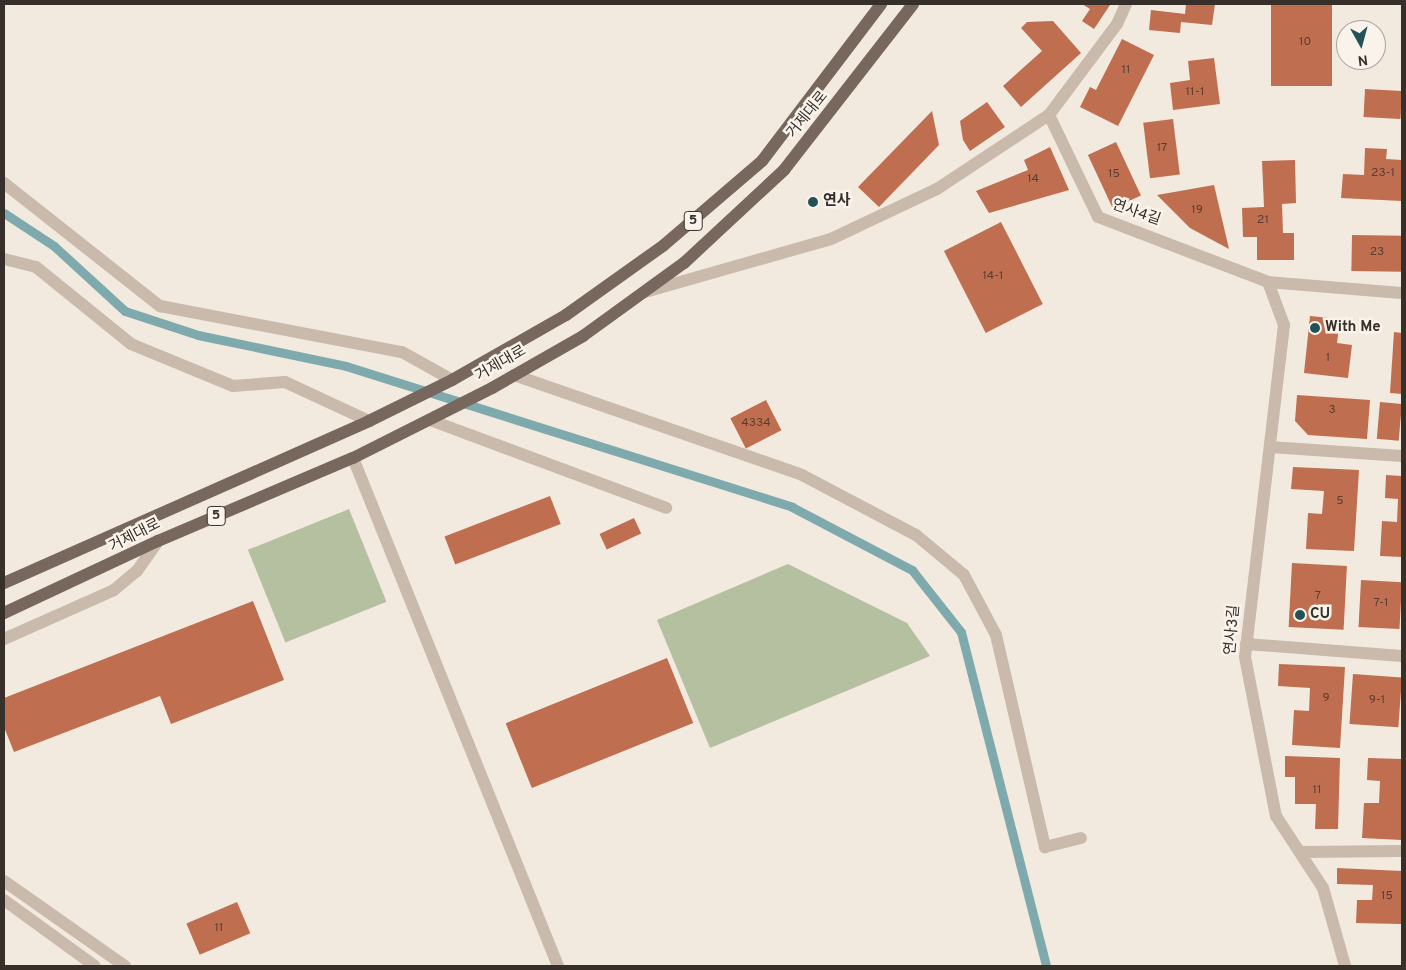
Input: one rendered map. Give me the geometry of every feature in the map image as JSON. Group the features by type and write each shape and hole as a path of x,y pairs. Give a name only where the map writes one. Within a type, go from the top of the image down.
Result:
{"main road":[{"name":"거제대로","path":"4,583 369,421 452,380 566,315 657,251 762,161 881,4"},
{"name":"거제대로","path":"4,613 158,541 353,458 492,388 583,336 684,263 784,170 913,4"}],"street":[{"path":"645,292 831,239 937,189 1049,115 1117,24 1126,4"},
{"name":"연사4길","path":"1049,115 1098,217 1268,282 1402,293"},
{"path":"4,183 160,306 402,352 452,380"},
{"path":"4,259 36,267 132,344 233,386 285,382 369,421"},
{"name":"연사3길","path":"1268,282 1284,325 1246,644 1276,816 1323,888 1345,966"},
{"path":"514,375 802,475 916,535 964,575 996,635 1044,847 1081,838"},
{"path":"430,420 666,508"},
{"path":"1270,447 1402,456"},
{"path":"353,458 558,966"},
{"path":"4,639 114,590 137,571 158,541"},
{"path":"1246,644 1402,656"},
{"path":"1300,852 1402,851"},
{"path":"4,881 125,966"},
{"path":"4,900 95,966"}],"green space":[{"path":"349,509 386,602 285,643 248,550"},
{"path":"788,564 907,623 930,656 710,748 657,620"}],"building":[{"path":"1082,4 1110,5 1094,29 1082,21 1090,9"},
{"path":"1186,4 1215,4 1212,25 1181,22 1180,33 1149,30 1151,10 1185,14"},
{"path":"1271,4 1332,4 1332,86 1271,86"},
{"path":"1053,21 1081,53 1021,107 1003,86 1042,51 1021,28 1027,22"},
{"path":"1122,39 1154,55 1118,126 1080,107 1090,87 1096,90"},
{"path":"1214,58 1220,104 1173,110 1170,83 1190,80 1188,61"},
{"path":"1365,89 1402,91 1400,119 1364,117"},
{"path":"987,102 1005,127 970,151 963,140 960,121"},
{"path":"932,111 939,145 879,207 858,187"},
{"path":"1173,119 1180,175 1150,178 1143,123"},
{"path":"1116,142 1141,195 1113,209 1088,155"},
{"path":"1050,147 1069,190 989,213 976,191 1028,170 1024,160"},
{"path":"1365,148 1387,149 1386,159 1402,160 1402,201 1341,198 1343,174 1364,175"},
{"path":"1295,160 1296,203 1282,204 1283,233 1294,233 1294,260 1257,260 1257,237 1243,237 1242,208 1264,207 1262,161"},
{"path":"1214,185 1229,249 1190,228 1157,195"},
{"path":"1001,222 1043,304 986,333 944,251"},
{"path":"1352,235 1402,236 1401,272 1351,271"},
{"path":"1310,316 1340,319 1337,343 1352,345 1348,378 1304,373"},
{"path":"1394,332 1402,333 1402,394 1390,393"},
{"path":"1297,395 1370,400 1367,439 1308,435 1295,421"},
{"path":"766,400 781,430 746,448 730,418"},
{"path":"1380,402 1402,404 1399,441 1377,439"},
{"path":"1293,467 1359,470 1354,551 1306,549 1308,513 1322,514 1324,491 1291,489"},
{"path":"1386,475 1402,476 1402,557 1380,556 1382,521 1397,522 1398,499 1385,498"},
{"path":"550,496 561,524 455,565 445,536"},
{"path":"634,518 641,533 607,549 600,534"},
{"path":"1292,563 1347,566 1344,630 1289,627"},
{"path":"1361,580 1402,582 1399,629 1359,627"},
{"path":"253,601 284,680 171,724 160,696 14,752 4,727 4,698"},
{"path":"667,658 693,723 532,788 506,723"},
{"path":"1279,664 1345,667 1340,748 1292,745 1294,710 1309,711 1310,688 1278,686"},
{"path":"1353,674 1402,677 1398,727 1350,724"},
{"path":"1285,756 1340,758 1338,829 1315,829 1316,804 1295,804 1295,777 1285,777"},
{"path":"1368,758 1402,759 1402,840 1362,838 1364,803 1379,803 1380,781 1367,780"},
{"path":"1337,868 1402,871 1401,924 1356,923 1357,900 1372,900 1373,885 1337,884"},
{"path":"237,902 250,933 200,955 186,923"}],"waterway":[{"path":"4,213 54,246 125,311 198,335 346,366 792,507 912,570 961,632 1046,966"}],"place":[{"name":"연사","path":"813,202"},
{"name":"With Me","path":"1315,328"},
{"name":"CU","path":"1300,615"}]}
